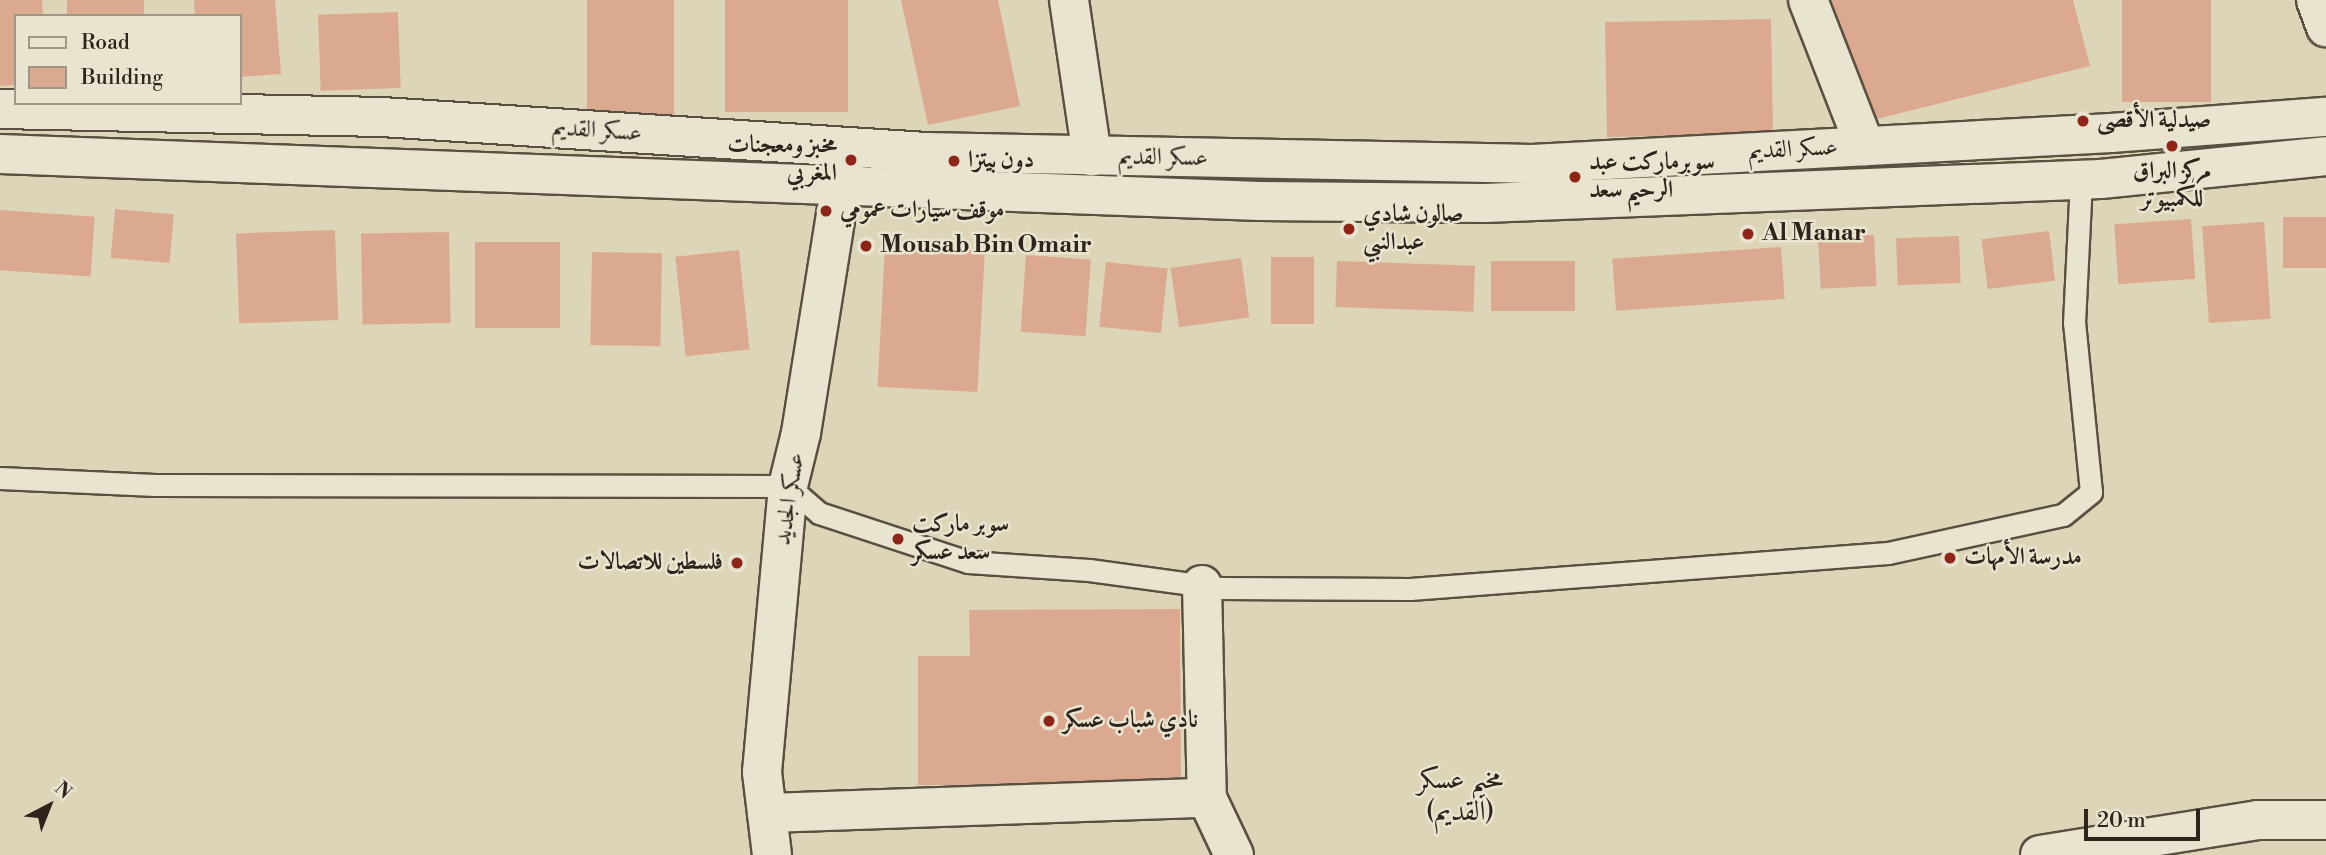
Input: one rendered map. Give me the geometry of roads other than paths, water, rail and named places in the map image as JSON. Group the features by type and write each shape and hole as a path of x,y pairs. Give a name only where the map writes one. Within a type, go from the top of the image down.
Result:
{"street":[{"path":"1069,0 1092,156"},
{"path":"1808,0 1865,146"},
{"path":"2316,0 2326,27"},
{"name":"عسكر القديم","path":"0,109 382,117 847,146 1092,156 1532,164 2326,117"},
{"name":"عسكر الجديد","path":"772,855 762,772 788,486 801,432 847,146"},
{"name":"عسكر القديم","path":"0,154 1259,201 1485,203 2081,180 2326,156"},
{"path":"1202,585 1207,797 1234,855"},
{"path":"767,813 1207,797"},
{"path":"2040,855 2258,820 2326,820"}],"lane":[{"path":"0,478 155,485 788,486 819,513 968,562 1202,585 1410,589 1888,553 2063,515 2091,492 2074,323 2081,180"}],"place":[{"name":"صيدلية الأقصى","path":"2083,121"},
{"name":"مركز البراق للكمبيوتر","path":"2172,146"},
{"name":"مخبز ومعجنات المغربي","path":"851,160"},
{"name":"دون بيتزا","path":"954,161"},
{"name":"سوبرماركت عبد الرحيم سعد","path":"1575,177"},
{"name":"موقف سيارات عمومي","path":"826,211"},
{"name":"صالون شادي عبدالنبي","path":"1349,229"},
{"name":"Al Manar","path":"1748,234"},
{"name":"Mousab Bin Omair","path":"866,246"},
{"name":"سوبر ماركت سعد عسكر","path":"898,539"},
{"name":"مدرسة الأمهات","path":"1950,558"},
{"name":"فلسطين للاتصالات","path":"737,563"},
{"name":"نادي شباب عسكر","path":"1049,721"}],"district":[{"name":"مخيم عسكر (القديم)","path":"1460,796"}]}
